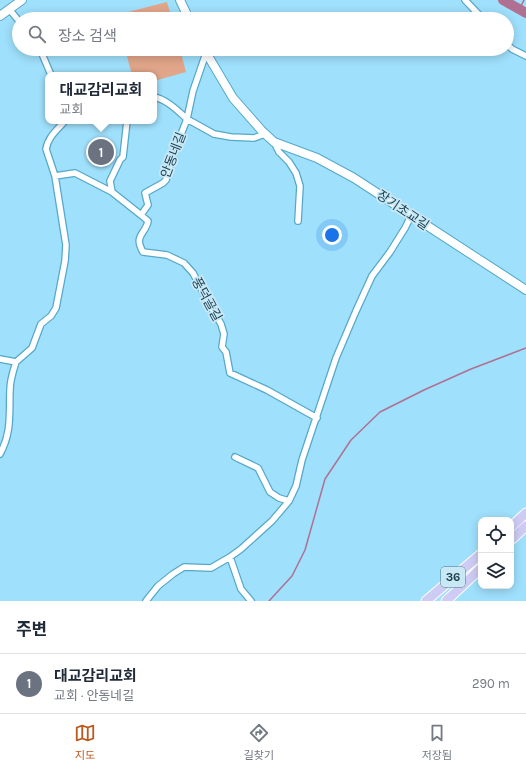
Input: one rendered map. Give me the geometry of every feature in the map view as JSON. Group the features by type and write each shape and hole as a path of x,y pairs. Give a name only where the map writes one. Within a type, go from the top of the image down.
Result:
{"highway":[{"path":"514,524 525,514"},
{"path":"514,537 524,528"},
{"name":"36","path":"426,601 478,557"},
{"name":"36","path":"446,601 478,571"}],"main road":[{"path":"0,16 22,0"},
{"path":"180,0 185,12"},
{"name":"장기초교길","path":"208,56 234,98 265,134 274,142 303,152 332,165 526,290"}],"street":[{"path":"465,0 476,12"},
{"path":"9,9 12,13"},
{"path":"514,50 526,56"},
{"path":"43,56 50,72"},
{"name":"안동네길","path":"141,214 148,205 145,193 165,181 168,174 173,155 188,119 193,91 204,56"},
{"name":"안동네길","path":"157,98 188,119"},
{"path":"188,119 214,134 230,137 254,138 265,134"},
{"path":"0,454 7,438 10,422 11,377 16,362 27,354 32,348 41,324 51,316 56,308 65,261 66,245 55,176 46,149 48,140 62,124"},
{"path":"112,192 110,181 120,160 123,157 127,124"},
{"name":"장기초교길","path":"274,142 279,152 289,162 296,174 300,186 298,221"},
{"path":"55,176 71,173 79,174 112,192 141,214"},
{"name":"풍덕골길","path":"141,214 148,221 147,227 140,236 140,247 143,252 167,255 184,263 193,273 221,324 224,334 222,347 226,352 230,373 267,390 317,418"},
{"path":"146,601 158,586 184,567 211,568 242,549 272,521 289,501 296,486 302,460 336,358 372,276 394,246 411,216"},
{"path":"0,359 16,362"},
{"path":"234,457 258,468 270,492 279,498 289,501"},
{"path":"230,557 241,589 250,601"}],"shaded area":[{"path":"167,2 170,12 128,12"},
{"path":"127,56 182,56 186,72 157,80 157,72 131,72"}],"waterway":[{"path":"503,0 526,13"},
{"path":"519,10 524,0"},
{"path":"269,601 292,576 305,550 325,479 351,440 380,412 471,369 526,348"}],"place":[{"name":"대교감리교회","path":"101,152"}]}
